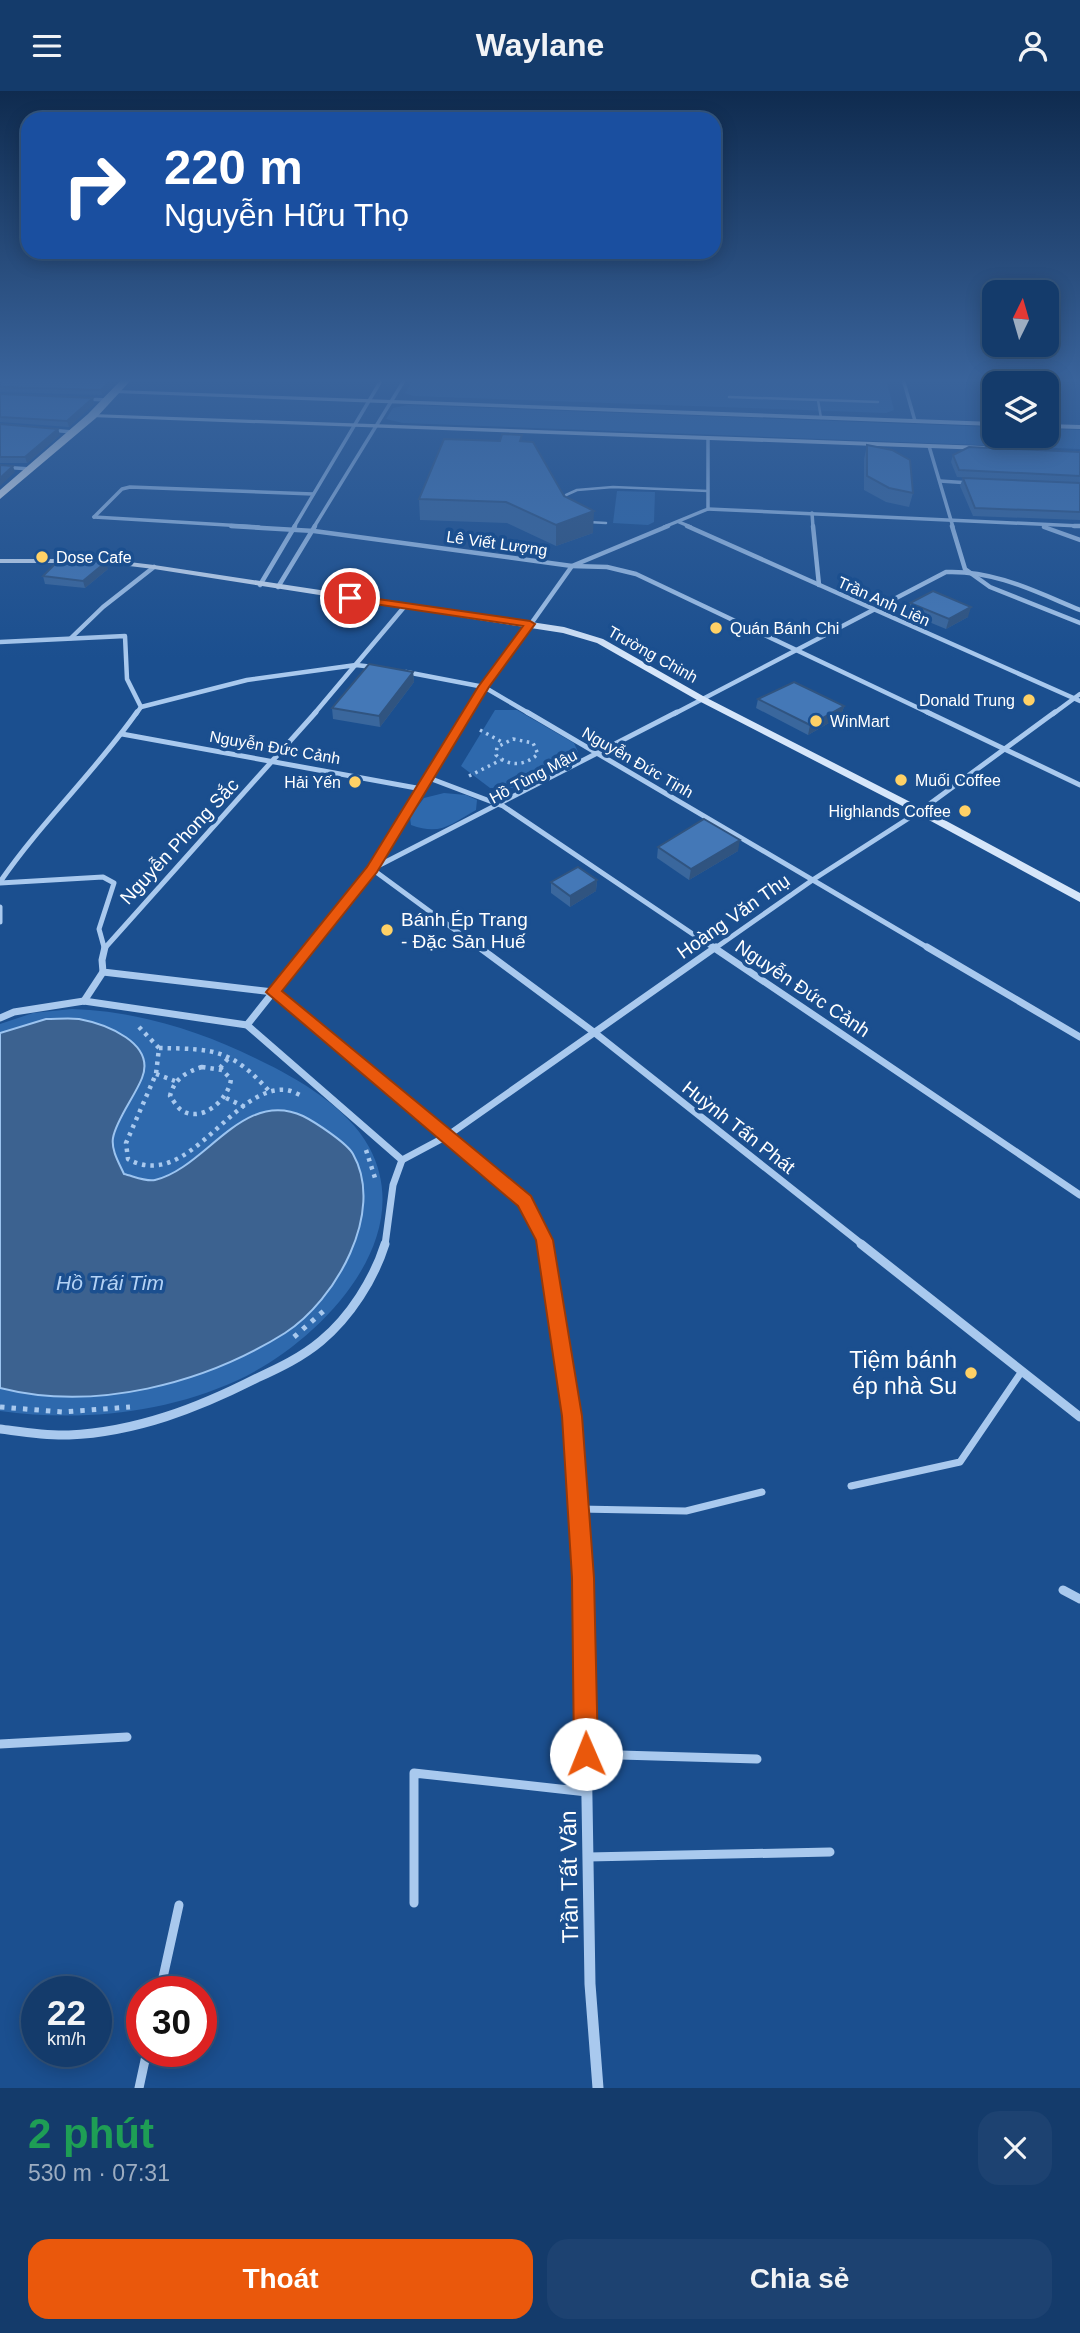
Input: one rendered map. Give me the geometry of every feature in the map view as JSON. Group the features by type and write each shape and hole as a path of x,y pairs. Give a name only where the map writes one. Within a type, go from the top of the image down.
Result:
{"highway":[{"path":"0,496 27,472"}],"main road":[{"name":"Trường Chinh","path":"0,561 104,561 564,629 600,641 700,698 920,811 1080,898"}],"street":[{"path":"260,585 326,472"},
{"path":"278,587 349,472"},
{"path":"708,472 708,509"},
{"path":"937,472 965,569 990,587 1080,623"},
{"path":"940,481 978,483"},
{"name":"Lê Viết Lượng","path":"313,494 130,487 122,489 94,517 314,531 572,566 607,567 636,574 1080,785"},
{"path":"247,1025 372,869 484,687 572,566 708,509 1080,526"},
{"path":"812,513 819,585"},
{"name":"Trần Anh Liên","path":"679,522 1078,698"},
{"path":"1037,524 1080,540"},
{"path":"71,638 103,607 153,567"},
{"path":"965,569 995,576 1080,610"},
{"name":"Hồ Tùng Mậu","path":"372,869 503,806 872,608 946,572 965,569"},
{"name":"Nguyễn Phong Sắc","path":"104,947 275,761 405,606"},
{"path":"0,642 125,636 127,680 141,707"},
{"path":"0,882 20,850 122,734 141,707 179,694 246,679 356,664 379,668"},
{"name":"Nguyễn Đức Tịnh","path":"402,671 484,687 1080,1037"},
{"name":"Hoàng Văn Thụ","path":"402,1160 447,1136 715,947 920,811 1078,698"},
{"name":"Nguyễn Đức Cảnh","path":"122,734 422,789"},
{"name":"Nguyễn Đức Cảnh","path":"429,778 503,806 1080,1195"},
{"name":"Huỳnh Tấn Phát","path":"372,869 596,1033 1080,1417"},
{"path":"0,882 103,877 114,883 99,929 104,947 100,958 103,972 84,1001"},
{"path":"0,907 0,922"},
{"path":"103,972 273,992"},
{"name":"Trần Tất Văn","path":"273,992 524,1201 545,1240 572,1416 579,1509 583,1578 590,1984 598,2088"},
{"path":"0,1018 14,1012 84,1001 247,1025 402,1160 393,1185 383,1252 353,1302 329,1334 279,1367 222,1397 154,1423 78,1433 22,1434 0,1429"},
{"path":"1063,1590 1080,1599"}],"lane":[{"path":"570,507 565,502 566,495 581,489 708,491"},
{"path":"578,519 606,523"},
{"path":"851,1486 960,1462 1023,1371"},
{"path":"579,1509 686,1511 762,1492"},
{"path":"0,1744 127,1737"},
{"path":"586,1754 757,1759"},
{"path":"414,1903 414,1773 587,1792"},
{"path":"588,1857 830,1852"},
{"path":"163,1976 179,1905"},
{"path":"139,2088 144,2067"}],"path":[{"path":"480,730 503,742"},
{"path":"469,776 501,760 524,763 535,758 538,751 527,741 513,739 503,742 495,751 501,760"},
{"path":"134,1024 144,1028 159,1048 156,1075 126,1143 128,1159 142,1167 162,1167 177,1159 262,1094 287,1090 313,1100"},
{"path":"159,1048 209,1050 231,1055 247,1066 271,1093"},
{"path":"220,1069 231,1055"},
{"path":"192,1069 220,1069 231,1079 230,1093 208,1110 188,1112 179,1108 170,1096 175,1081 192,1069"},
{"path":"156,1075 175,1081"},
{"path":"226,1098 245,1107"},
{"path":"363,1145 376,1180 377,1191"},
{"path":"291,1340 329,1307"},
{"path":"0,1407 62,1412 133,1407"}],"shaded area":[{"path":"617,491 655,492 654,522 648,525 613,523"},
{"path":"495,710 517,710 574,743 578,752 513,788 490,788 461,766"},
{"path":"444,793 466,795 477,800 476,810 438,829 411,825 410,817 424,798"},
{"name":"Hồ Trái Tim","path":"72,1009 144,1018 214,1040 274,1068 321,1096 349,1120 369,1147 381,1183 381,1218 371,1253 352,1285 327,1315 299,1342 268,1364 238,1380 181,1401 121,1412 60,1416 0,1411 0,1024 33,1013"}],"water":[{"name":"Hồ Trái Tim","path":"46,1019 79,1019 102,1025 126,1037 142,1055 142,1078 113,1138 114,1152 124,1174 155,1180 174,1173 243,1121 262,1113 282,1110 303,1116 350,1149 362,1177 363,1202 359,1228 337,1278 304,1318 285,1333 220,1366 147,1389 73,1397 36,1395 0,1388 0,1033"}],"building":[{"path":"430,472 550,472 564,496 594,511 556,525 506,502 419,499"},
{"path":"867,472 911,472 913,493 889,488 867,476"},
{"path":"1003,472 1080,472 1080,476"},
{"path":"963,478 1080,483 1080,512 975,508"},
{"path":"61,558 106,562 83,581 43,576"},
{"path":"933,591 971,607 949,619 910,603"},
{"path":"369,664 413,672 379,716 332,708"},
{"path":"794,682 844,706 810,725 758,699"},
{"path":"704,819 740,840 691,869 658,847"},
{"path":"578,867 597,880 570,896 551,882"}],"place":[{"name":"Dose Cafe","path":"42,557"},
{"name":"Quán Bánh Chi","path":"716,628"},
{"name":"Donald Trung","path":"1029,700"},
{"name":"WinMart","path":"816,721"},
{"name":"Muối Coffee","path":"901,780"},
{"name":"Hải Yến","path":"355,782"},
{"name":"Highlands Coffee","path":"965,811"},
{"name":"Bánh Ép Trang - Đặc Sản Huế","path":"387,930"},
{"name":"Tiệm bánh ép nhà Su","path":"971,1373"}],"route":[{"path":"350,598 530,624 484,687 372,869 273,992 524,1201 545,1240 572,1416 583,1578 586,1754"}]}
